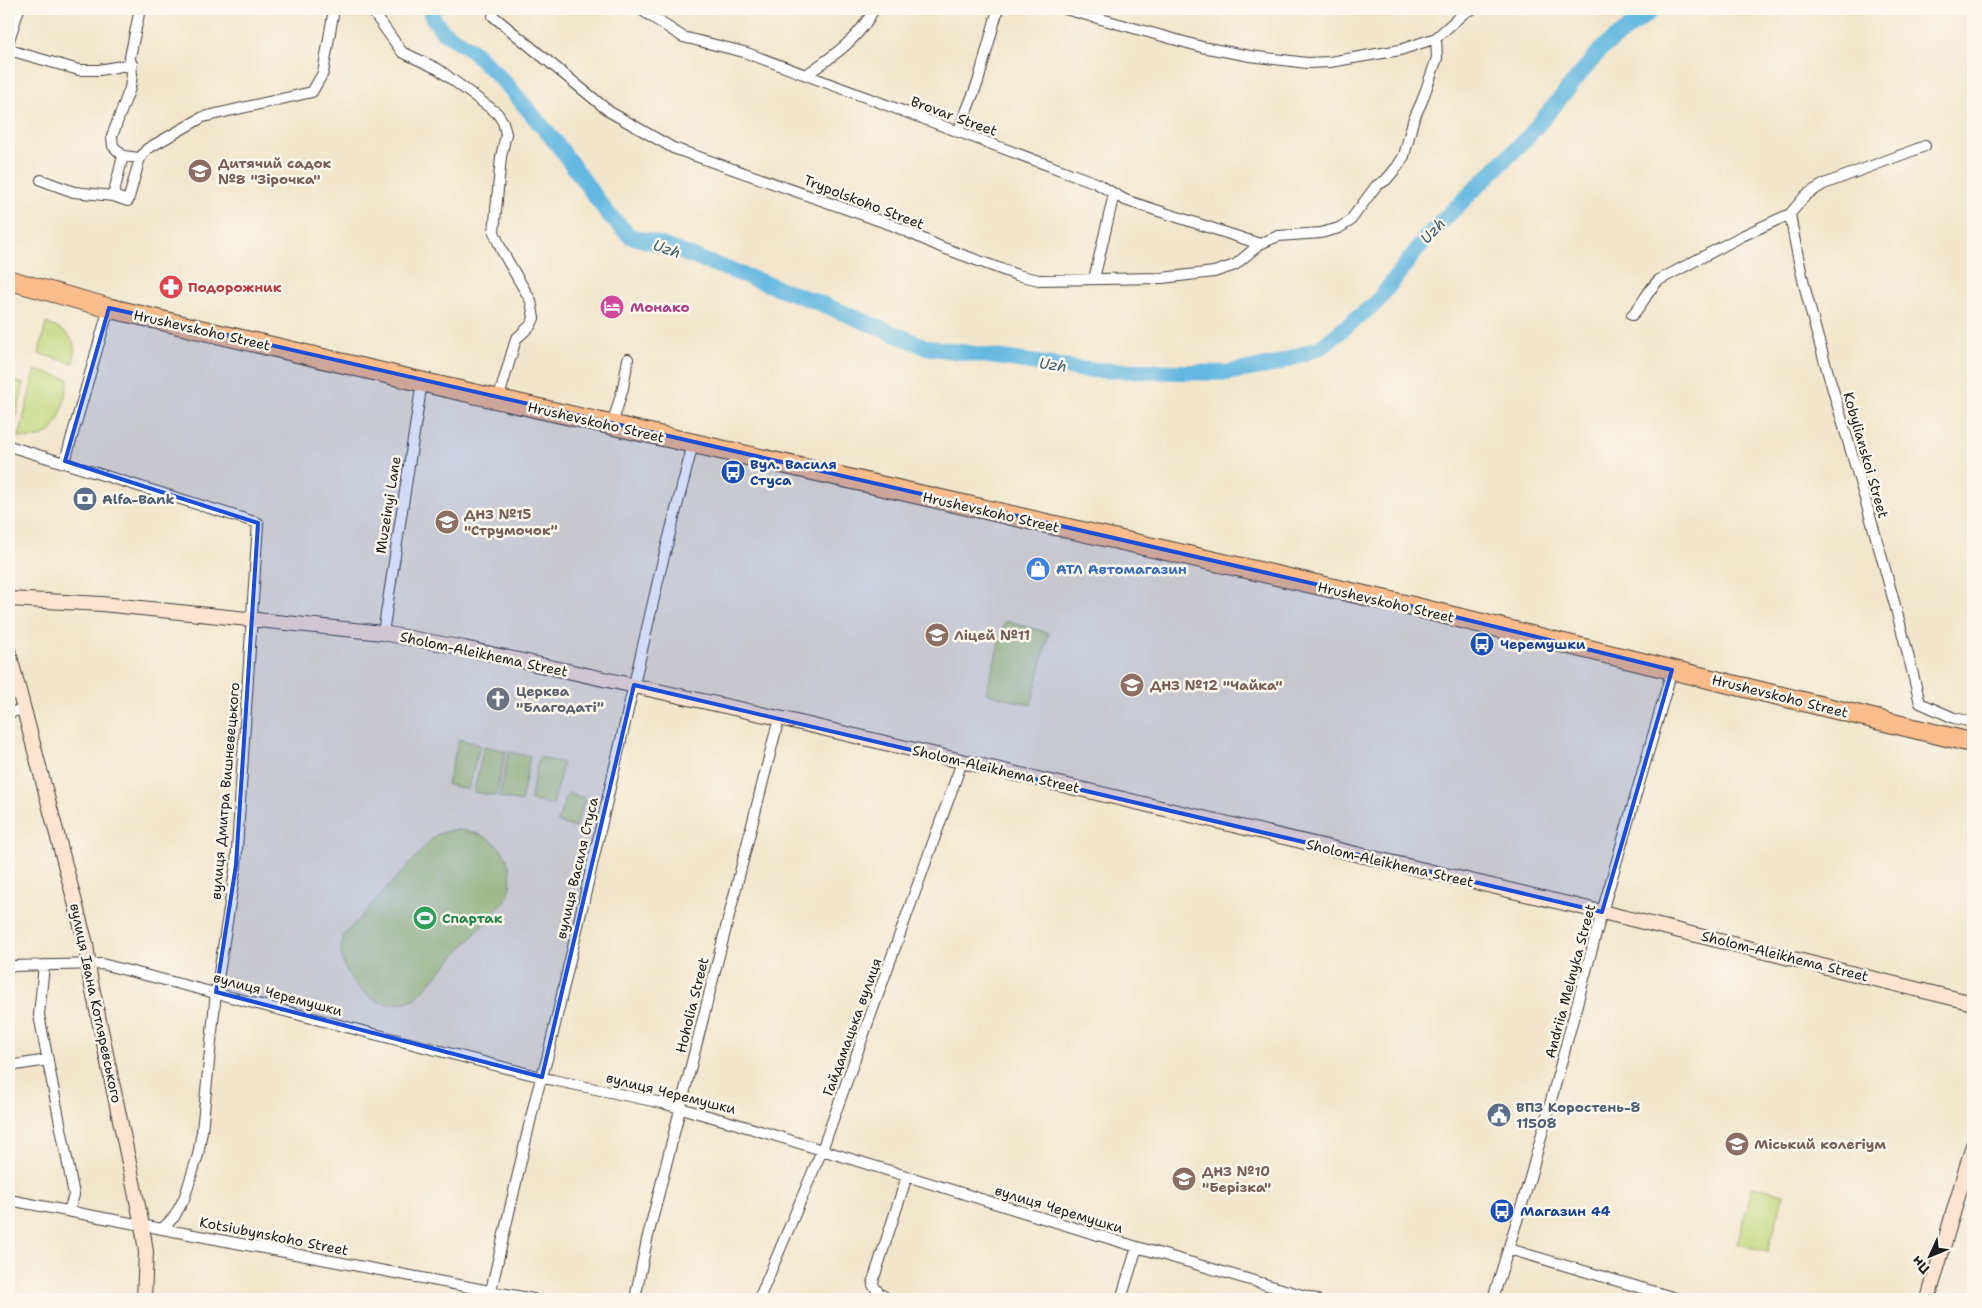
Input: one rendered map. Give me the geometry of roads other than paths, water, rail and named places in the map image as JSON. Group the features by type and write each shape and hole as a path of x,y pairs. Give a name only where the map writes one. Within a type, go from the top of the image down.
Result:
{"highway":[{"name":"Hrushevskoho Street","path":"9,280 109,308 498,400 1388,601 1973,744"}],"street":[{"path":"9,40 19,9"},
{"path":"140,9 130,57 132,64 130,88 112,136 113,146 123,156 140,158"},
{"path":"41,180 74,192 113,196 128,201 140,158 148,149 203,117 312,92 323,73 334,9"},
{"path":"371,9 402,52 438,69 497,113 503,122 506,134 500,165 494,232 502,251 531,301 534,318 532,326 516,338 498,400"},
{"name":"Brovar Street","path":"640,9 684,37 744,52 1096,183 1125,200 1260,244"},
{"path":"806,75 841,50 862,30 874,9"},
{"path":"958,132 978,82 998,9"},
{"path":"1065,9 1202,47 1250,56 1307,63 1330,62 1400,50 1436,38 1459,16 1474,9"},
{"name":"Trypolskoho Street","path":"493,16 610,112 674,148 892,225 941,247 1017,275 1039,280 1162,278 1214,272 1235,265 1260,244"},
{"path":"1260,244 1278,236 1321,233 1339,228 1350,221 1376,186 1386,180 1404,156 1413,121 1437,58 1436,38"},
{"path":"9,50 79,70 98,70 132,64"},
{"path":"1632,315 1653,285 1660,280 1742,236 1790,214 1806,195 1824,184 1925,146"},
{"path":"113,196 123,156"},
{"path":"1094,279 1114,194"},
{"name":"Kobylianskoi Street","path":"1790,214 1796,251 1816,331 1908,650 1920,703 1954,718 1973,722"},
{"path":"9,446 65,461 109,308"},
{"path":"612,425 623,388 628,359"},
{"name":"Muzeinyi Lane","path":"384,633 422,382"},
{"name":"вулиця Василя Стуса","path":"490,1295 693,444"},
{"name":"вулиця Дмитра Вишневецького","path":"65,461 258,523 236,865 216,992 198,1155 184,1199 174,1217 162,1229"},
{"name":"Sholom-Aleikhema Street","path":"9,599 102,604 384,633 634,685 779,718 1602,912 1973,1003"},
{"name":"вулиця Івана Котляревського","path":"9,653 86,944 88,964 142,1224 146,1252 144,1299"},
{"name":"Andriia Melnyka Street","path":"1493,1299 1509,1249 1565,1052 1602,912 1672,670"},
{"path":"9,712 24,709"},
{"name":"Hoholia Street","path":"635,1299 647,1240 779,718"},
{"name":"Гайдамацька вулиця","path":"759,1299 822,1150 962,762"},
{"name":"вулиця Черемушки","path":"9,966 102,964 542,1077 681,1108 1137,1247 1316,1299"},
{"path":"44,965 39,1015 74,1195 70,1211"},
{"path":"9,1066 48,1060"},
{"path":"1928,1299 1973,1145"},
{"path":"888,1299 879,1293 873,1285 874,1278 907,1176"},
{"name":"Kotsiubynskoho Street","path":"9,1200 142,1224 490,1295 533,1299"},
{"path":"1121,1299 1137,1247"},
{"path":"1509,1249 1679,1299"}],"waterway":[{"name":"Uzh","path":"430,9 433,18 443,32 472,50 508,86 557,144 608,214 630,236 659,244 822,304 926,347 1087,370 1225,373 1273,365 1321,347 1377,302 1428,235 1528,137 1602,48 1654,9"}],"place":[{"name":"Дитячий садок №8 \"Зірочка\"","path":"200,171"},
{"name":"Подорожник","path":"171,287"},
{"name":"Монако","path":"612,307"},
{"name":"Вул. Василя Стуса","path":"733,472"},
{"name":"Alfa-Bank","path":"85,499"},
{"name":"ДНЗ №15 \"Струмочок\"","path":"447,522"},
{"name":"АТЛ Автомагазин","path":"1038,569"},
{"name":"Ліцей №11","path":"937,635"},
{"name":"Черемушки","path":"1482,644"},
{"name":"ДНЗ №12 \"Чайка\"","path":"1132,685"},
{"name":"Церква \"Благодаті\"","path":"498,699"},
{"name":"Спартак","path":"425,918"},
{"name":"ВПЗ Коростень-8 11508","path":"1499,1115"},
{"name":"Міський колегіум","path":"1737,1144"},
{"name":"ДНЗ №10 \"Берізка\"","path":"1184,1179"},
{"name":"Магазин 44","path":"1502,1211"}]}
